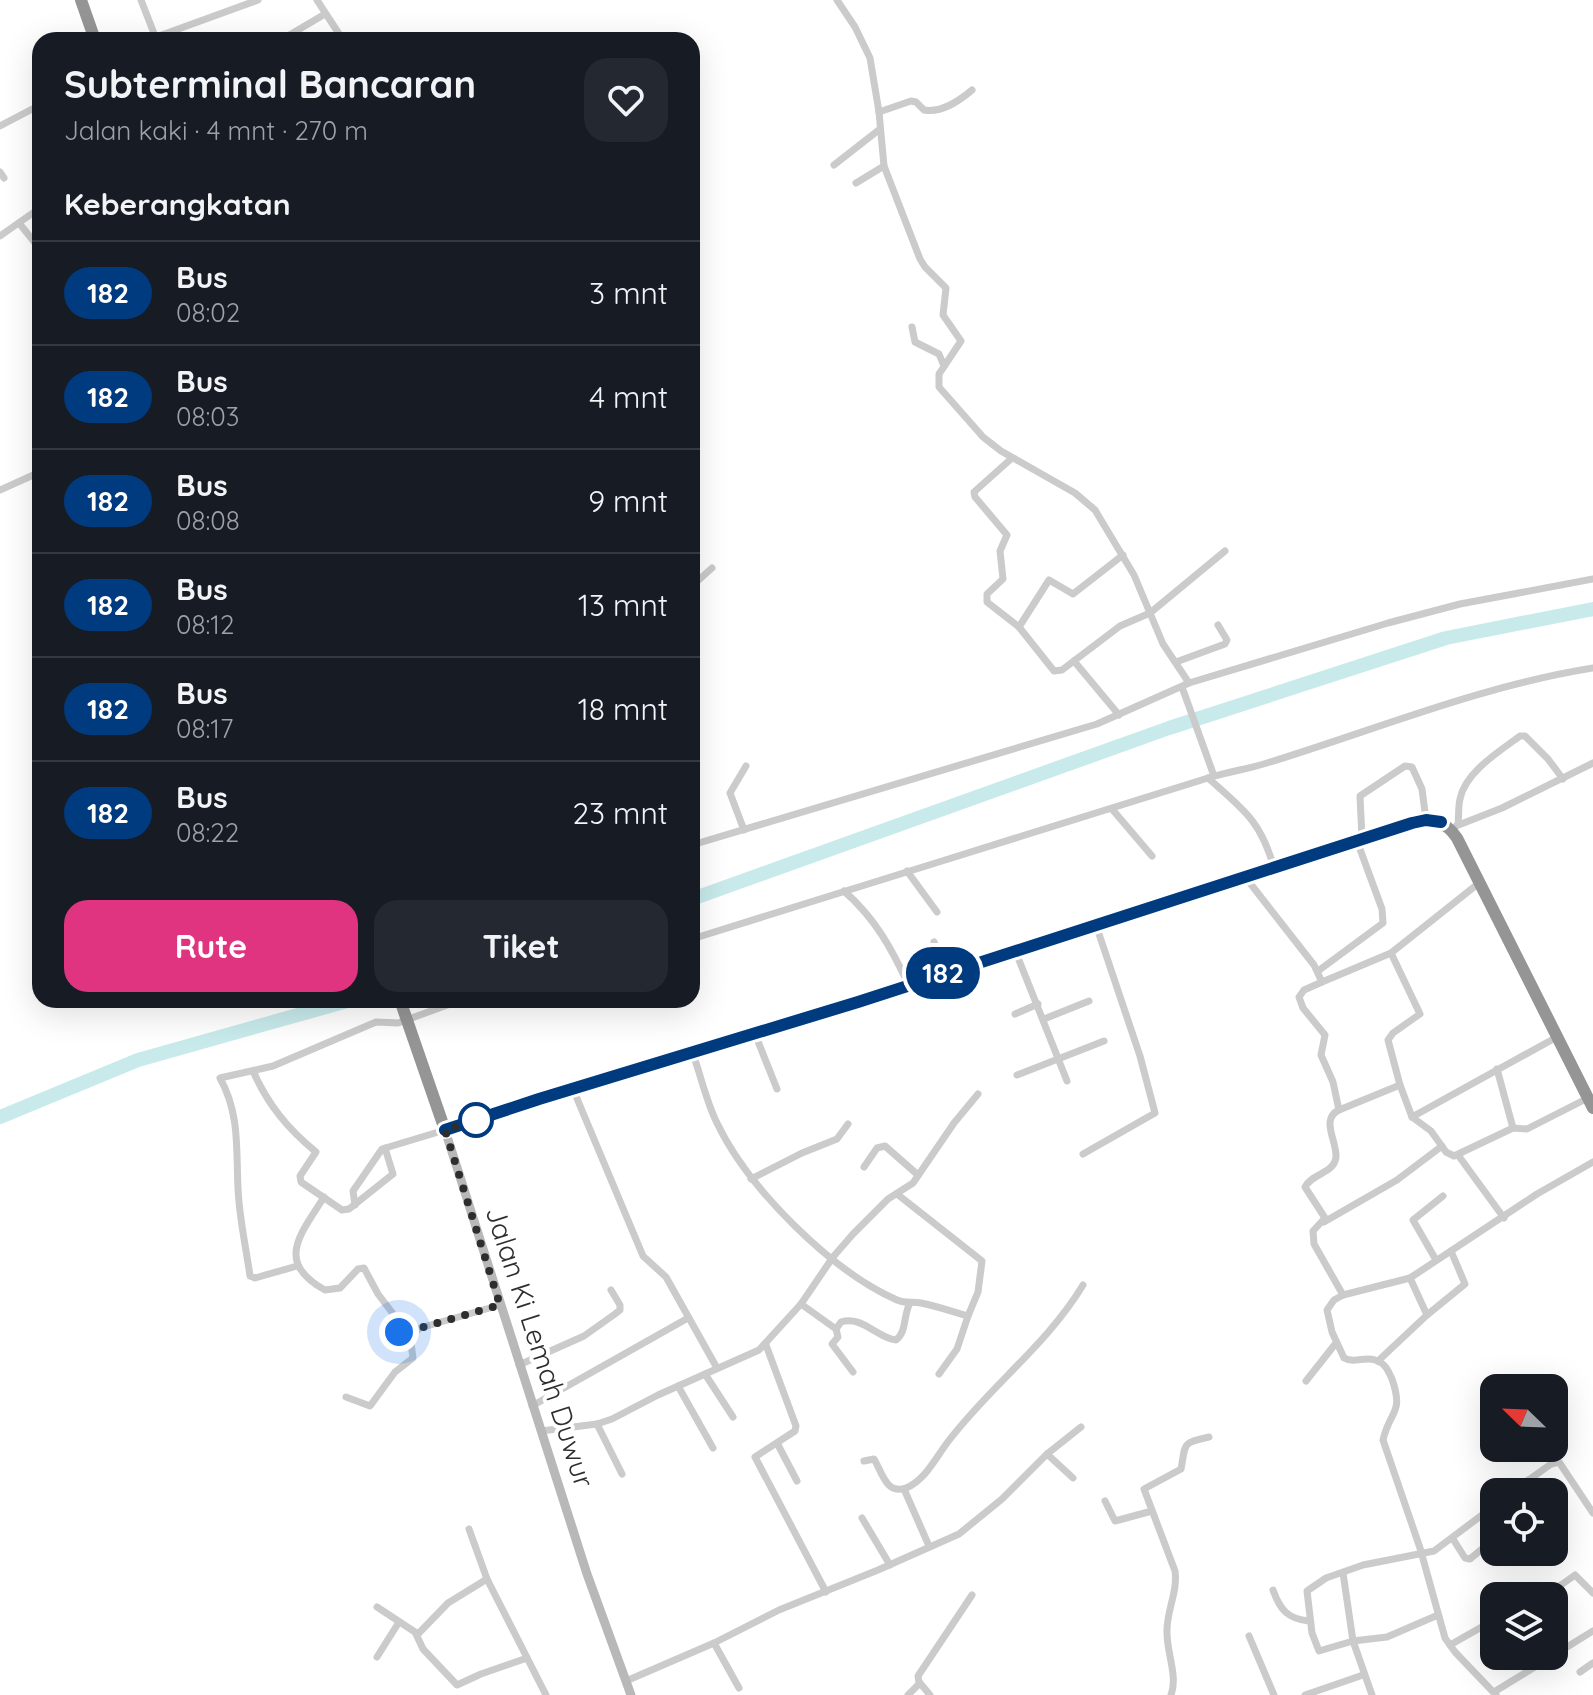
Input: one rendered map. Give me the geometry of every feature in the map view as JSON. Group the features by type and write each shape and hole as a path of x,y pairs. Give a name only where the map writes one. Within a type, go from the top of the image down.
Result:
{"highway":[{"path":"81,0 92,32"},
{"path":"445,1130 909,986 947,971 1426,820 1450,825 1590,1103"},
{"name":"Jalan Ki Lemah Duwur","path":"402,1008 445,1130"}],"main road":[{"name":"Jalan Ki Lemah Duwur","path":"445,1130 587,1574 631,1695"}],"street":[{"path":"141,0 150,32"},
{"path":"169,32 258,0"},
{"path":"317,0 337,32"},
{"path":"837,0 866,47 879,112 884,166 920,259 946,288 944,319 961,341 938,380 944,393 973,428 1012,458 1075,493 1095,510 1123,555 1163,644 1176,662 1186,685 1186,697 1211,777 1251,816 1268,846 1274,868"},
{"path":"295,32 325,14"},
{"path":"879,112 911,101 928,112 934,111 960,100 972,90"},
{"path":"0,126 32,109"},
{"path":"834,165 880,129"},
{"path":"856,183 884,166"},
{"path":"2,231 32,214"},
{"path":"19,223 32,239"},
{"path":"912,327 915,342 939,354 944,366"},
{"path":"1012,458 974,492 1007,535 1000,551 1003,579 987,594 987,602 1019,627 1054,671 1062,670 1120,626 1150,613 1225,551"},
{"path":"0,490 32,476"},
{"path":"1019,627 1049,580 1073,594 1123,555"},
{"path":"700,579 712,568"},
{"path":"700,843 1097,724 1186,685 1388,623 1460,604 1593,579"},
{"path":"1176,662 1225,644 1227,640 1218,625"},
{"path":"1074,661 1119,715"},
{"path":"700,936 1211,777 1264,764 1437,707 1538,677 1593,668"},
{"path":"1450,825 1463,789 1487,762 1520,736 1525,736 1548,759 1563,779"},
{"path":"1450,825 1502,808 1593,763"},
{"path":"744,830 730,790 746,766"},
{"path":"1318,971 1383,923 1382,909 1359,840 1360,796 1405,766 1412,767 1420,783 1426,820"},
{"path":"1112,809 1152,856"},
{"path":"907,871 937,912"},
{"path":"1246,878 1318,971 1322,982"},
{"path":"1339,1110 1333,1082 1321,1055 1325,1035 1300,1002 1301,992 1391,953 1479,883"},
{"path":"844,891 880,929 909,986"},
{"path":"1083,1154 1155,1113 1140,1056 1096,925"},
{"path":"934,942 947,971"},
{"path":"1015,950 1067,1081"},
{"path":"1391,953 1420,1014 1388,1040 1400,1085 1412,1117 1431,1131 1449,1155 1458,1155 1513,1128 1527,1129 1590,1103"},
{"path":"1044,1019 1089,1001"},
{"path":"1015,1014 1038,1004"},
{"path":"297,1266 255,1278 250,1276 238,1188 239,1160 234,1110 220,1078 253,1071 317,1050 376,1022 398,1023 405,1017 435,1008"},
{"path":"755,1034 777,1089"},
{"path":"1412,1117 1557,1037"},
{"path":"1017,1075 1104,1041"},
{"path":"693,1054 715,1119 751,1179 780,1211 873,1287 899,1301 922,1303 968,1316"},
{"path":"1497,1069 1513,1128"},
{"path":"253,1071 266,1098 285,1125 316,1152 300,1179 345,1211 393,1174 385,1148"},
{"path":"1324,1222 1323,1214 1305,1187 1311,1178 1330,1169 1335,1160 1329,1121 1333,1113 1400,1085"},
{"path":"573,1089 643,1256 666,1277 717,1368"},
{"path":"541,1431 597,1424 635,1409 766,1345 801,1304 833,1257 869,1218 911,1186 978,1094"},
{"path":"751,1179 837,1139 848,1124"},
{"path":"355,1205 353,1191 373,1158 385,1148 445,1130"},
{"path":"864,1167 877,1148 885,1146 918,1175"},
{"path":"1343,1295 1312,1236 1313,1231 1397,1180 1442,1146"},
{"path":"1458,1155 1504,1218"},
{"path":"1593,1162 1537,1194 1410,1278 1343,1295 1329,1304 1327,1310 1336,1343 1349,1361 1369,1358 1378,1361 1389,1372 1398,1397 1395,1414 1383,1440 1450,1645 1495,1694 1593,1631"},
{"path":"897,1194 982,1261 978,1292 957,1349 939,1374"},
{"path":"1436,1260 1413,1218 1443,1196"},
{"path":"324,1197 299,1239 294,1257 297,1266 325,1290 340,1288 358,1269 364,1268 378,1294 409,1334 413,1358 395,1372 370,1406 346,1397"},
{"path":"1378,1361 1465,1284 1451,1251"},
{"path":"1410,1278 1427,1315"},
{"path":"864,1461 874,1459 889,1487 904,1489 930,1469 961,1426 1048,1331 1083,1285"},
{"path":"519,1365 584,1336 620,1310 611,1290"},
{"path":"836,1329 841,1322 850,1320 896,1340 903,1332 910,1303"},
{"path":"801,1304 836,1329 838,1337 832,1346 853,1372"},
{"path":"385,1334 409,1334 500,1305"},
{"path":"532,1406 688,1318"},
{"path":"1306,1381 1336,1343"},
{"path":"766,1345 796,1426 795,1431 755,1457 826,1592"},
{"path":"705,1374 733,1417"},
{"path":"678,1386 713,1448"},
{"path":"597,1424 622,1474"},
{"path":"626,1681 714,1643 779,1610 959,1534 1081,1427"},
{"path":"1171,1695 1175,1681 1169,1661 1167,1624 1177,1584 1145,1487 1181,1469 1187,1442 1209,1437"},
{"path":"777,1443 797,1481"},
{"path":"1047,1454 1073,1478"},
{"path":"1531,1478 1554,1462 1562,1463 1593,1513"},
{"path":"904,1489 929,1546"},
{"path":"1105,1501 1115,1521 1152,1511"},
{"path":"1438,1615 1387,1637 1353,1641 1319,1651 1309,1621 1308,1588 1363,1565 1434,1551 1480,1517"},
{"path":"862,1518 890,1565"},
{"path":"469,1529 487,1579 546,1695"},
{"path":"1453,1539 1465,1558 1470,1559 1480,1551"},
{"path":"1343,1573 1353,1641 1372,1695"},
{"path":"1565,1582 1575,1575 1593,1593"},
{"path":"416,1634 463,1591 487,1579"},
{"path":"1273,1590 1281,1609 1297,1620 1309,1621"},
{"path":"930,1695 919,1683 918,1676 972,1595"},
{"path":"377,1607 416,1634 423,1649 457,1685 527,1658"},
{"path":"377,1657 399,1622"},
{"path":"1450,1645 1480,1628"},
{"path":"1249,1636 1274,1695"},
{"path":"714,1643 739,1688"},
{"path":"1580,1672 1593,1663"},
{"path":"1305,1695 1363,1675"},
{"path":"908,1695 919,1683"}],"waterway":[{"path":"700,896 1169,728 1446,638 1593,609"},
{"path":"0,1117 138,1060 323,1008"}],"bus line":[{"name":"182","path":"445,1130 909,986 947,971 1412,823 1426,820 1441,822"}],"route":[{"path":"399,1332 410,1336 420,1328 500,1305 445,1130 476,1120"}]}
